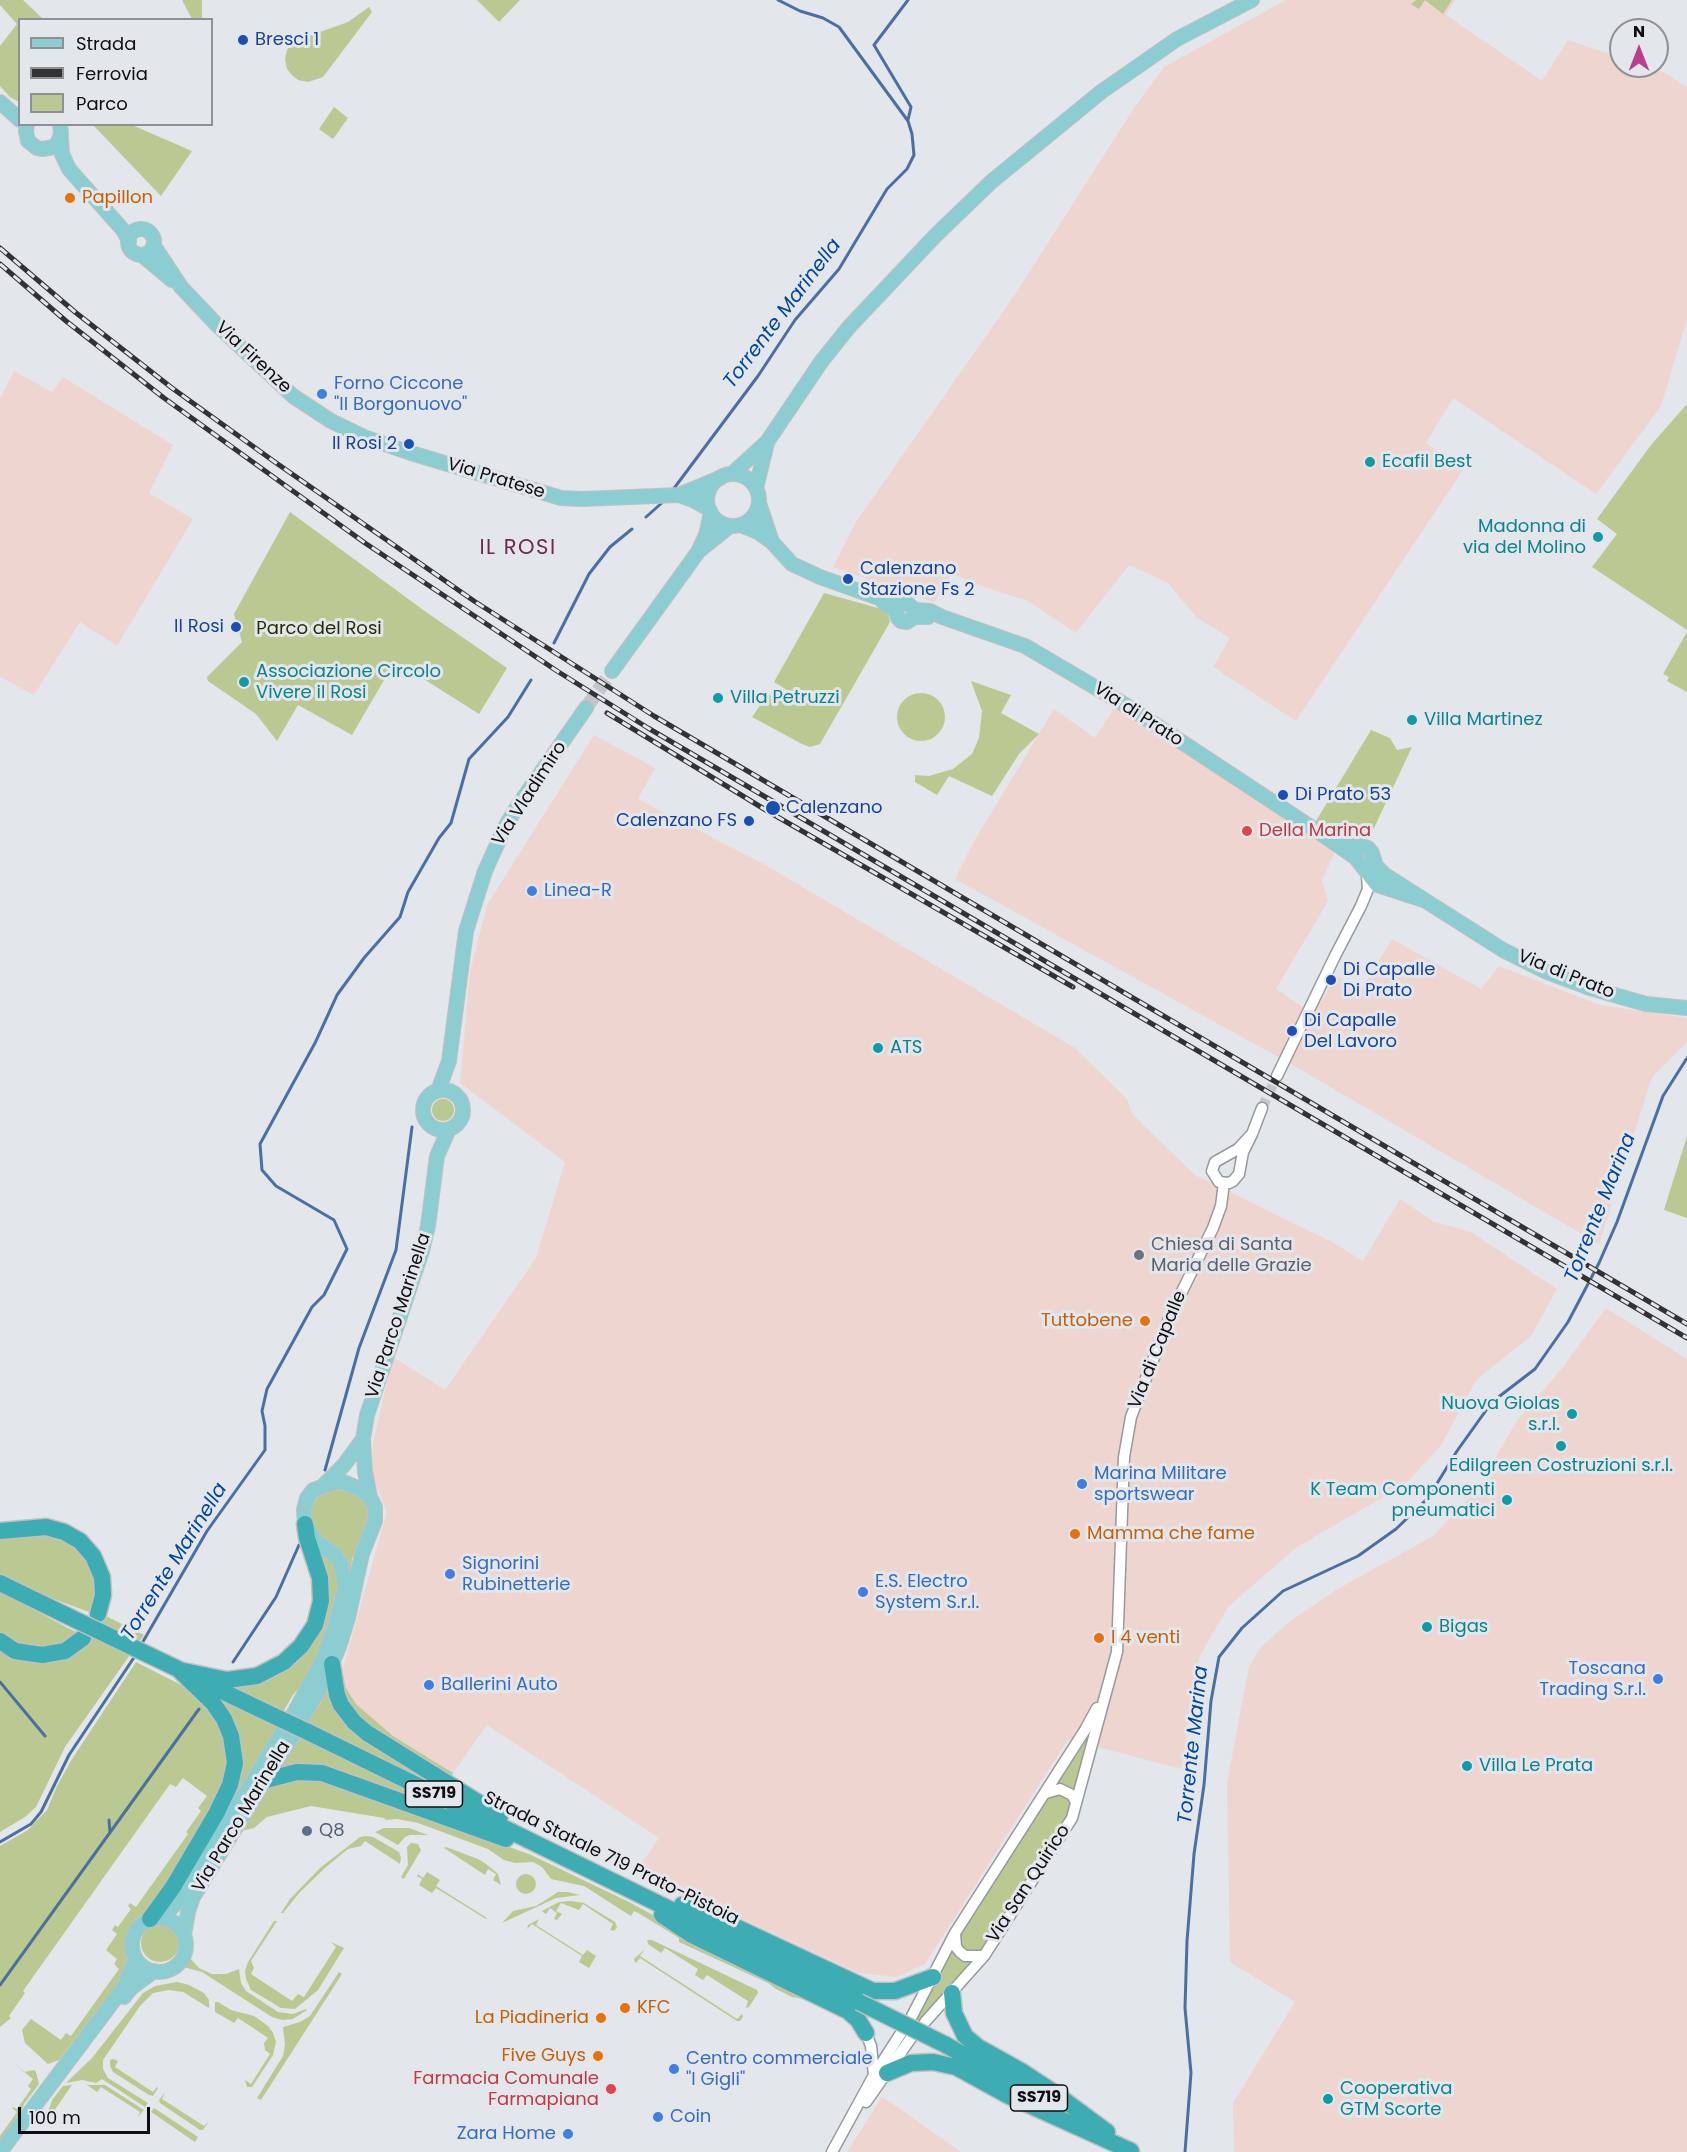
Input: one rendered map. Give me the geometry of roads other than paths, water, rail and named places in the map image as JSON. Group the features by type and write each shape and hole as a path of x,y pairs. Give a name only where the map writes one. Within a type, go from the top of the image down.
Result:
{"highway":[{"path":"178,1669 227,1680 257,1676 284,1662 301,1646 315,1625 321,1601 320,1578 307,1538 305,1524"},
{"path":"0,1531 46,1527 64,1532 81,1541 93,1556 102,1577 103,1595 98,1614"},
{"name":"Strada Statale 719 Prato-Pistoia","path":"0,1583 82,1630 178,1669 946,2045 1132,2151"},
{"path":"0,1641 15,1651 42,1655 65,1651 82,1630"},
{"path":"332,1664 337,1695 341,1705 354,1722 561,1856"},
{"path":"156,1919 216,1814 230,1785 235,1763 231,1736 224,1719 213,1703 178,1669"},
{"path":"266,1780 297,1772 322,1773 491,1834 561,1856"},
{"path":"611,1881 708,1914 873,1991 895,1991 933,1977"},
{"path":"611,1881 692,1935 848,2011 858,2020 866,2033"},
{"path":"951,1993 954,2013 965,2036 978,2047 1053,2092 1132,2151"},
{"path":"880,2074 911,2063 933,2062 956,2067 1006,2095 1132,2151"}],"main road":[{"path":"612,671 698,552 706,535 710,511 709,491 713,484 767,442 821,362 842,336 927,244 991,182 1101,92 1177,39 1252,0"},
{"name":"Via Firenze","path":"0,101 18,107"},
{"name":"Via Firenze","path":"0,101 18,119"},
{"name":"Via Firenze","path":"24,126 28,141 69,169 123,230 132,250 142,255 181,287 212,320 292,396 331,421"},
{"name":"Via Firenze","path":"37,148 42,150 54,147 60,131"},
{"name":"Via Firenze","path":"60,131 62,154 69,169"},
{"name":"Via Firenze","path":"106,211 151,234 154,246 181,287"},
{"path":"129,241 132,234 140,230"},
{"path":"142,255 154,246"},
{"name":"Via Pratese","path":"331,421 364,437 411,453 561,498 673,495"},
{"path":"673,495 726,476 743,476 756,488 767,442"},
{"name":"Via di Prato","path":"756,488 772,542"},
{"name":"Via di Prato","path":"673,495 693,500 710,511 723,524 758,532 772,542 784,557 803,570 907,610 930,612 1014,642 1043,656 1127,706 1323,835 1357,853 1367,876 1377,885 1384,881"},
{"path":"698,552 755,514 759,503"},
{"name":"Via Vladimiro","path":"438,1091 450,1061 466,931 485,871 517,807 586,708"},
{"name":"Via di Prato","path":"1357,853 1364,846 1370,849 1384,881 1424,900 1503,950 1547,972 1590,988 1646,1004 1687,1008"},
{"name":"Via Vladimiro","path":"450,1061 455,1095"},
{"path":"449,1092 455,1095 462,1105 457,1124 449,1129 438,1130 429,1124 423,1114 425,1102 433,1093 449,1092"},
{"name":"Via Parco Marinella","path":"429,1124 437,1156"},
{"name":"Via Parco Marinella","path":"9,2152 130,1988 154,1971 168,1970 179,1962 185,1951 184,1935 193,1897 266,1780 332,1664 348,1618 362,1554 375,1521 375,1507 364,1472 363,1438 368,1415 426,1234 437,1156 449,1129"},
{"path":"323,1485 344,1465 363,1438"},
{"path":"305,1524 304,1510 307,1498 312,1490 323,1485 336,1482 350,1484 370,1497"},
{"name":"Via Parco Marinella","path":"0,2152 124,1986 136,1959 132,1946 139,1926 156,1919 181,1898 296,1726 335,1627 345,1587 341,1564 328,1549 315,1540 305,1524"},
{"path":"156,1919 176,1924 184,1935"},
{"path":"136,1959 144,1967 154,1971"}],"street":[{"path":"1277,1076 1362,906 1368,889 1367,876"},
{"path":"1362,906 1384,881"},
{"path":"1224,1183 1236,1179 1243,1152 1262,1108"},
{"path":"1225,1156 1238,1149 1252,1134"},
{"path":"1225,1156 1233,1158 1239,1167"},
{"name":"Via di Capalle","path":"1131,1417 1170,1316 1213,1228 1221,1206 1224,1183 1216,1179 1212,1171 1215,1162 1225,1156"},
{"name":"Via San Quirico","path":"925,2022 984,1956 1072,1818 1117,1652 1124,1457 1131,1417"},
{"name":"Via San Quirico","path":"912,2016 955,1933 1046,1793 1085,1730 1105,1692"},
{"path":"1046,1793 1060,1789 1072,1795 1076,1802"},
{"path":"955,1933 954,1940 960,1952 965,1956 984,1956"},
{"path":"866,2033 880,2074"},
{"path":"832,2152 906,2035"}],"waterway":[{"name":"Torrente Marinella","path":"672,491 758,376 795,320 839,269 887,189 907,169 914,155 908,121 839,27 778,0"},
{"path":"908,0 874,45 911,107 908,120"},
{"name":"Torrente Marinella","path":"646,517 664,501"},
{"name":"Torrente Marinella","path":"554,643 589,574 610,547 632,529"},
{"name":"Torrente Marinella","path":"141,1645 207,1531 265,1450 265,1426 262,1411 267,1389 312,1307 324,1295 347,1249 334,1220 276,1186 262,1170 260,1144 315,1043 337,995 364,958 400,917 408,892 439,838 451,823 469,759 508,717 531,680"},
{"name":"Torrente Marina","path":"1185,2152 1191,2073 1185,2008 1187,1941 1211,1701 1219,1657 1242,1628 1283,1591 1358,1556 1396,1529 1428,1498 1457,1451 1492,1402 1535,1369 1568,1322 1599,1263 1617,1222 1663,1096 1687,1058"},
{"path":"325,1470 359,1348 396,1250 412,1127"},
{"path":"233,1662 276,1597 299,1545"},
{"name":"Torrente Marinella","path":"0,1842 31,1824 41,1812 69,1755 135,1656"},
{"path":"0,1682 45,1736"},
{"path":"0,1985 199,1709"},
{"path":"109,1820 110,1833"}],"tunnel":[{"path":"586,708 612,671"},
{"path":"1262,1108 1277,1076"}],"railway":[{"path":"0,248 75,312 172,388 272,460 474,601 654,716 1687,1324"},
{"path":"0,264 66,321 164,398 365,543 557,671 648,728 1687,1338"},
{"path":"607,713 769,812 1073,987"}],"place":[{"name":"Bresci 1","path":"243,40"},
{"name":"Papillon","path":"70,198"},
{"name":"Forno Ciccone \"Il Borgonuovo\"","path":"322,394"},
{"name":"Il Rosi 2","path":"409,444"},
{"name":"Ecafil Best","path":"1370,462"},
{"name":"Madonna di via del Molino","path":"1598,537"},
{"name":"Calenzano Stazione Fs 2","path":"848,579"},
{"name":"Il Rosi","path":"236,627"},
{"name":"Associazione Circolo Vivere il Rosi","path":"244,682"},
{"name":"Villa Petruzzi","path":"718,698"},
{"name":"Villa Martinez","path":"1412,720"},
{"name":"Di Prato 53","path":"1283,795"},
{"name":"Calenzano","path":"773,808"},
{"name":"Calenzano FS","path":"749,821"},
{"name":"Della Marina","path":"1247,831"},
{"name":"Linea-R","path":"532,891"},
{"name":"Di Capalle Di Prato","path":"1331,980"},
{"name":"Di Capalle Del Lavoro","path":"1292,1031"},
{"name":"ATS","path":"878,1048"},
{"name":"Chiesa di Santa Maria delle Grazie","path":"1139,1255"},
{"name":"Tuttobene","path":"1145,1321"},
{"name":"Nuova Giolas s.r.l.","path":"1572,1414"},
{"name":"Edilgreen Costruzioni s.r.l.","path":"1561,1446"},
{"name":"Marina Militare sportswear","path":"1082,1484"},
{"name":"K Team Componenti pneumatici","path":"1507,1500"},
{"name":"Mamma che fame","path":"1075,1534"},
{"name":"Signorini Rubinetterie","path":"450,1574"},
{"name":"E.S. Electro System S.r.l.","path":"863,1592"},
{"name":"Bigas","path":"1427,1627"},
{"name":"I 4 venti","path":"1099,1638"},
{"name":"Toscana Trading S.r.l.","path":"1658,1679"},
{"name":"Ballerini Auto","path":"429,1685"},
{"name":"Villa Le Prata","path":"1467,1766"},
{"name":"Q8","path":"307,1831"},
{"name":"KFC","path":"625,2008"},
{"name":"La Piadineria","path":"601,2018"},
{"name":"Five Guys","path":"598,2056"},
{"name":"Centro commerciale \"I Gigli\"","path":"674,2069"},
{"name":"Farmacia Comunale Farmapiana","path":"611,2089"},
{"name":"Cooperativa GTM Scorte","path":"1328,2099"},
{"name":"Coin","path":"658,2117"},
{"name":"Zara Home","path":"568,2134"}],"district":[{"name":"IL ROSI","path":"518,549"}],"park label":[{"name":"Parco del Rosi","path":"319,629"}]}
